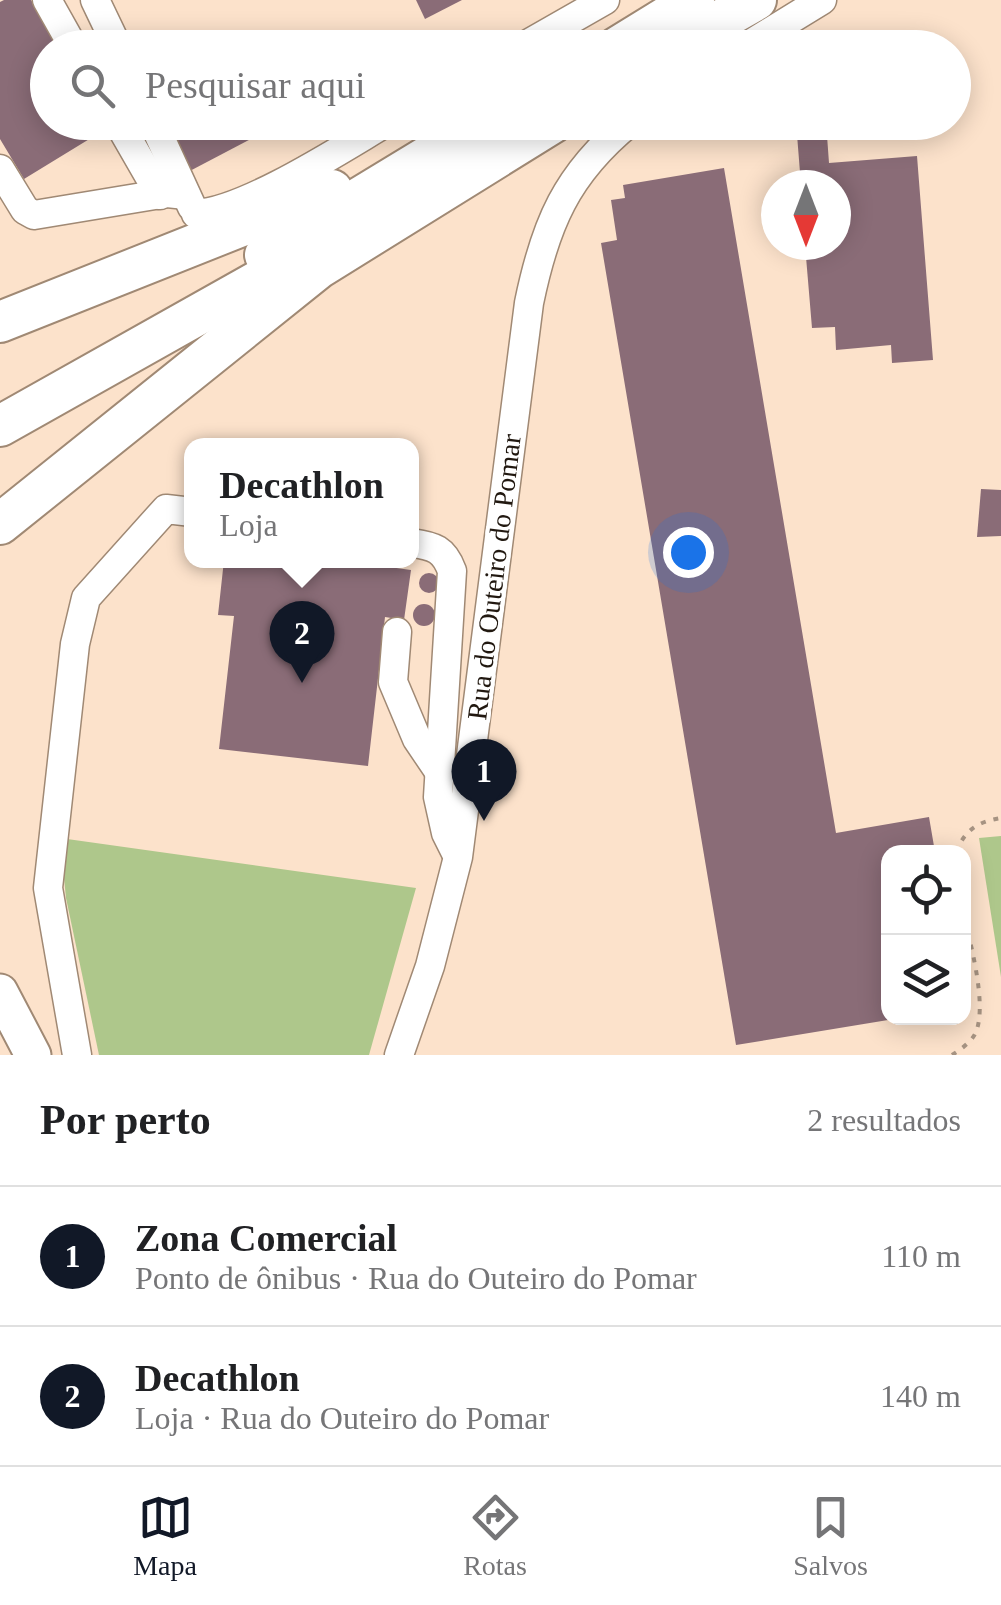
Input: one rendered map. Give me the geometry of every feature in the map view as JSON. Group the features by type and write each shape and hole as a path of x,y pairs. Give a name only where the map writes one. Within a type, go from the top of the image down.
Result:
{"highway":[{"path":"645,30 694,0"},
{"path":"704,30 756,0"},
{"path":"0,322 182,213 432,140"},
{"path":"0,410 454,140"},
{"path":"0,426 508,140"},
{"path":"0,524 320,268 525,140"}],"main road":[{"path":"0,992 33,1055"}],"street":[{"path":"47,0 64,30"},
{"path":"95,0 109,30"},
{"path":"552,30 605,0"},
{"path":"773,30 822,0"},
{"path":"131,140 182,213"},
{"path":"158,140 182,213"},
{"path":"0,170 25,210 34,215 182,213 217,210 254,195 355,140"},
{"name":"Rua do Outeiro do Pomar","path":"399,1055 430,966 458,857 530,304 541,248 580,171 612,140"},
{"path":"76,1055 48,888 75,644 86,598 166,509 184,511"},
{"path":"419,545 436,547 448,558 452,571 440,810 458,857"},
{"path":"397,632 394,682 417,740 440,773"}],"path":[{"path":"959,845 964,834 982,822 1001,818"},
{"path":"952,1055 975,1036 980,1014 968,935"}],"green space":[{"path":"1001,836 1001,977 979,838"},
{"path":"60,838 416,888 369,1055 99,1055 66,898"}],"building":[{"path":"31,0 49,30 30,30 30,140 88,140 24,179 0,139 0,2"},
{"path":"416,0 462,0 425,19"},
{"path":"169,140 249,140 186,173"},
{"path":"797,140 827,140 829,163 917,156 933,360 892,363 891,345 836,350 835,327 812,328 806,260 851,260 851,170 800,170"},
{"path":"724,168 836,833 929,817 934,845 881,845 881,1021 736,1045 601,243 617,240 611,200 625,198 623,185"},
{"path":"981,489 1001,490 1001,536 977,537"},
{"path":"223,568 411,570 404,620 385,617 368,766 219,749 234,616 218,615"},
{"path":"425,573 433,573 439,583 433,593 425,593 419,587 419,579"},
{"path":"424,604 435,615 424,626 413,615"}],"place":[{"name":"Decathlon","path":"302,683"},
{"name":"Zona Comercial","path":"484,821"}]}
